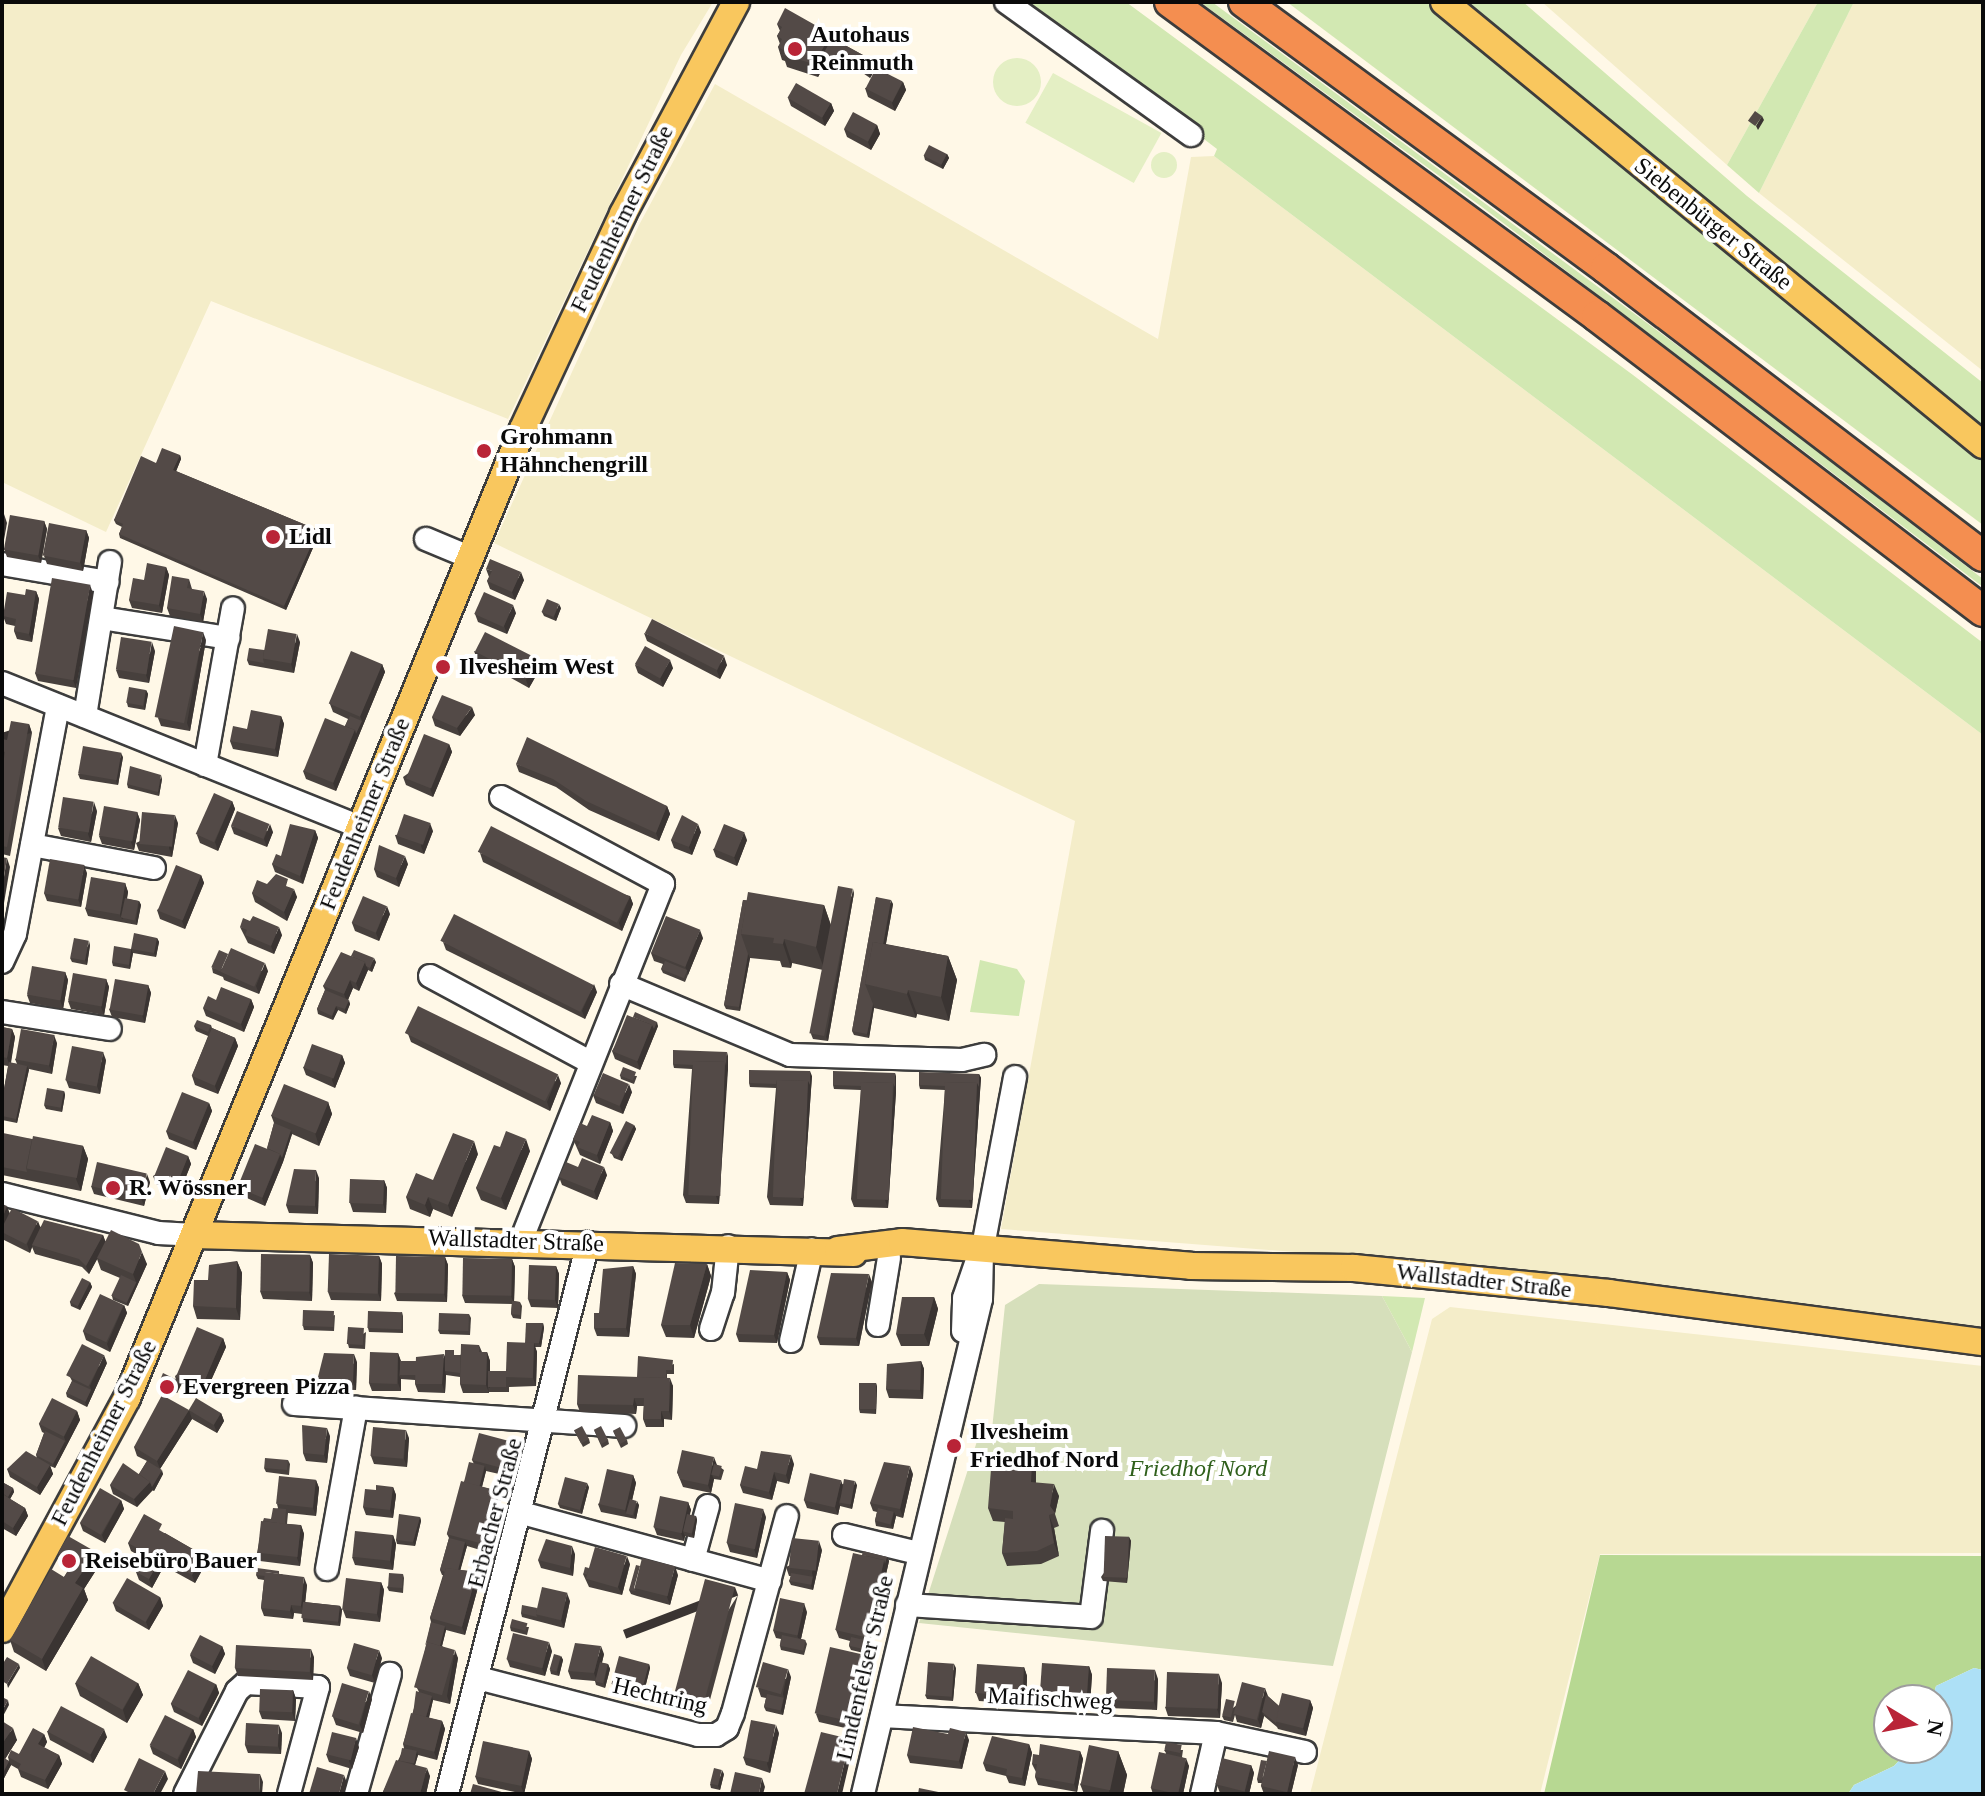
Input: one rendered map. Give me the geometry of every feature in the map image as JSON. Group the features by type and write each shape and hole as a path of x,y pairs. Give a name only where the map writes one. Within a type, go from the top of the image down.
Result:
{"highway":[{"path":"1170,2 1597,316 1983,611"},
{"path":"1244,2 1606,268 1983,556"}],"main road":[{"name":"Feudenheimer Straße","path":"2,1629 127,1398 469,557 616,227 736,2"},
{"name":"Siebenbürger Straße","path":"1444,2 1983,445"},
{"name":"Wallstadter Straße","path":"194,1235 728,1246 825,1250 889,1258 982,1252"},
{"name":"Wallstadter Straße","path":"825,1250 902,1242 982,1252 1440,1276 1983,1342"}],"street":[{"path":"1006,2 1191,135"},
{"path":"426,539 469,557"},
{"path":"2,564 109,572 85,716"},
{"path":"205,765 233,608"},
{"path":"102,618 228,638"},
{"path":"2,683 360,827"},
{"path":"2,962 15,934 58,706"},
{"path":"501,797 663,884 521,1241"},
{"path":"32,845 154,868"},
{"path":"430,976 590,1062"},
{"path":"621,984 790,1055 962,1060 984,1055"},
{"path":"2,1012 110,1029"},
{"name":"Lindenfelser Straße","path":"863,1794 963,1360 964,1298 982,1252 1015,1077"},
{"path":"2,1194 158,1233 194,1235"},
{"name":"Erbacher Straße","path":"447,1794 546,1422 588,1243"},
{"path":"711,1329 723,1293 728,1246"},
{"path":"791,1341 825,1250"},
{"path":"878,1325 889,1258"},
{"path":"294,1404 624,1426"},
{"path":"327,1569 356,1408"},
{"path":"693,1560 708,1506"},
{"path":"522,1513 770,1581"},
{"name":"Hechtring","path":"478,1678 698,1735 716,1735 727,1728 733,1713 787,1516"},
{"path":"907,1605 1091,1617 1102,1531"},
{"name":"Lindenfelser Straße","path":"844,1535 918,1553"},
{"path":"356,1794 390,1674"},
{"path":"185,1794 237,1691 246,1683 318,1687 289,1794"},
{"name":"Maifischweg","path":"882,1716 1216,1733 1305,1752"},
{"path":"1202,1794 1216,1733"}],"shaded area":[{"path":"2,2 713,2 681,55 508,419 211,301 106,532 2,482"},
{"path":"1542,2 1818,2 1727,165"},
{"path":"1854,2 1983,2 1983,371 1759,193"},
{"path":"715,84 1158,339 1191,157 1214,156 1983,735 1983,1330 1462,1265 1001,1229 1075,821 494,543 639,225"},
{"path":"1450,1307 1983,1366 1983,1553 1600,1554 1540,1794 1310,1794 1432,1319"}],"green space":[{"path":"1012,2 1126,2 1633,375 1983,643 1983,735 1214,156 1217,149 1175,117"},
{"path":"1200,2 1212,2 1731,385 1983,579 1983,587 1482,207"},
{"path":"1287,2 1428,2 1983,459 1983,525"},
{"path":"1460,2 1523,2 1747,196 1983,383 1983,431"},
{"path":"1818,2 1854,2 1759,193 1727,165"},
{"path":"1017,58 1034,65 1041,82 1034,99 1017,106 1000,99 993,82 1000,65"},
{"path":"1053,73 1161,133 1134,183 1025,123"},
{"path":"1164,152 1173,156 1177,165 1173,174 1164,178 1155,174 1151,165 1155,156"},
{"path":"980,960 1017,969 1025,981 1019,1016 970,1012"},
{"name":"Friedhof Nord","path":"1039,1284 1382,1296 1412,1352 1333,1666 919,1623 978,1438 991,1439 1005,1305"},
{"path":"1382,1296 1425,1298 1412,1352"},
{"path":"1600,1555 1983,1556 1983,1670 1974,1668 1940,1684 1873,1684 1873,1764 1896,1764 1854,1785 1848,1794 1544,1794"}],"water":[{"path":"1974,1668 1983,1670 1983,1794 1848,1794 1854,1785 1896,1764 1953,1764 1953,1684 1940,1684"}],"building":[{"path":"785,8 831,34 814,64 783,55 785,51 778,47 782,39 777,36 782,27 777,24"},
{"path":"832,38 872,60 867,70 844,53 821,58"},
{"path":"876,68 903,82 892,102 866,88"},
{"path":"796,83 831,103 822,118 788,98"},
{"path":"1755,111 1762,116 1755,126 1748,121"},
{"path":"853,112 877,125 868,141 844,129"},
{"path":"929,145 947,154 941,165 924,156"},
{"path":"162,448 180,455 173,470 318,530 284,606 119,534 123,524 114,520 141,456 156,463"},
{"path":"10,515 44,521 38,556 4,549"},
{"path":"49,523 86,530 80,563 43,555"},
{"path":"490,559 521,572 512,592 487,581 492,571 486,569"},
{"path":"147,563 166,567 159,605 129,600 133,578 144,580"},
{"path":"172,576 189,579 187,588 204,591 200,614 167,608"},
{"path":"52,578 90,585 74,680 35,674"},
{"path":"26,589 36,591 29,634 14,631 16,619 3,616 7,592 25,595"},
{"path":"484,592 513,605 503,627 474,614"},
{"path":"547,599 559,604 553,617 542,612"},
{"path":"652,619 724,656 717,670 645,633"},
{"path":"174,626 203,632 184,723 155,717"},
{"path":"268,629 297,634 291,664 263,659"},
{"path":"485,632 538,659 528,678 475,652"},
{"path":"121,637 152,642 146,674 116,670"},
{"path":"645,646 670,660 660,678 635,664"},
{"path":"249,648 264,650 264,663 247,660"},
{"path":"351,651 382,664 360,717 329,703"},
{"path":"129,687 146,690 143,706 126,703"},
{"path":"442,695 472,707 457,728 432,717"},
{"path":"251,710 281,716 275,749 230,741 233,726 247,729"},
{"path":"350,716 362,721 356,734 355,730 345,726"},
{"path":"325,718 355,730 333,783 304,771"},
{"path":"11,721 29,724 7,847 2,846 2,770 5,752 2,751 2,739 7,740"},
{"path":"424,734 449,744 431,789 406,779"},
{"path":"527,737 667,806 656,833 586,801 553,779 516,764"},
{"path":"83,746 121,753 117,780 78,774"},
{"path":"130,766 161,775 158,792 127,784"},
{"path":"214,793 232,801 214,842 196,834"},
{"path":"63,797 94,802 89,832 58,828"},
{"path":"104,806 137,812 132,841 99,836"},
{"path":"237,811 269,824 263,839 231,826"},
{"path":"142,812 175,815 172,847 139,844"},
{"path":"404,814 430,823 423,845 397,836"},
{"path":"682,815 698,824 689,847 671,840"},
{"path":"290,824 315,830 300,876 272,864 276,854 281,856"},
{"path":"724,824 744,832 734,857 714,849"},
{"path":"491,826 630,897 617,923 478,852"},
{"path":"379,845 405,856 396,878 374,869"},
{"path":"2,857 7,858 2,889"},
{"path":"50,859 84,865 78,900 44,893"},
{"path":"176,865 201,875 183,921 158,910"},
{"path":"276,874 288,879 286,886 294,889 284,912 252,893 257,880 267,884"},
{"path":"91,877 125,883 120,915 85,909"},
{"path":"838,886 853,889 824,1036 809,1033"},
{"path":"748,892 824,905 816,947 784,939 783,944 773,943 774,938 741,934"},
{"path":"363,896 387,906 376,933 352,923"},
{"path":"876,897 891,900 883,944 873,942 865,984 873,1004 867,1034 852,1031"},
{"path":"125,898 139,901 135,920 121,918"},
{"path":"743,900 747,901 741,934 748,954 739,1007 724,1005"},
{"path":"454,914 594,985 580,1012 440,941"},
{"path":"253,916 279,927 271,946 245,935 247,930 240,927 243,918 250,921"},
{"path":"666,916 700,930 685,967 651,953"},
{"path":"134,933 157,938 154,953 131,949"},
{"path":"74,938 89,941 85,960 70,958"},
{"path":"873,942 948,956 941,997 908,990 907,994 865,984"},
{"path":"114,946 131,949 129,965 112,962"},
{"path":"231,948 265,963 254,987 220,972"},
{"path":"219,950 228,954 220,971 211,967"},
{"path":"354,950 374,958 370,968 365,962 351,956"},
{"path":"341,952 365,962 356,983 350,980 344,994 323,986"},
{"path":"665,961 687,970 684,978 662,969"},
{"path":"32,966 65,972 60,1000 27,995"},
{"path":"73,973 106,979 102,1006 68,1001"},
{"path":"115,979 148,985 143,1015 110,1010"},
{"path":"221,987 251,999 241,1024 203,1008 208,996 216,1000"},
{"path":"325,990 349,1000 345,1009 336,1006 332,1016 317,1009"},
{"path":"418,1006 558,1074 545,1101 405,1033"},
{"path":"635,1012 657,1022 654,1029 652,1025 633,1017"},
{"path":"627,1015 652,1025 637,1061 612,1051"},
{"path":"197,1020 211,1025 208,1032 194,1026"},
{"path":"2,1027 12,1029 7,1058 2,1057"},
{"path":"212,1028 235,1038 215,1086 192,1076"},
{"path":"21,1029 54,1035 49,1065 16,1060"},
{"path":"312,1044 342,1055 334,1078 303,1067"},
{"path":"72,1046 103,1052 97,1086 65,1080"},
{"path":"673,1050 727,1052 726,1066 725,1062 673,1064"},
{"path":"693,1061 725,1062 720,1196 688,1195"},
{"path":"9,1062 27,1066 16,1119 2,1116"},
{"path":"623,1067 636,1072 633,1080 620,1075"},
{"path":"749,1070 810,1071 810,1085 808,1081 749,1083"},
{"path":"833,1071 895,1073 895,1087 893,1083 833,1085"},
{"path":"919,1072 979,1074 979,1087 977,1083 919,1085"},
{"path":"603,1073 629,1084 619,1106 594,1095"},
{"path":"777,1080 808,1081 804,1198 773,1197"},
{"path":"861,1082 893,1083 889,1200 857,1199"},
{"path":"945,1082 977,1083 973,1200 941,1199"},
{"path":"284,1084 329,1102 316,1134 271,1116"},
{"path":"47,1088 64,1091 61,1108 44,1105"},
{"path":"182,1092 209,1103 193,1142 166,1131"},
{"path":"592,1115 610,1122 597,1155 577,1147 580,1142 573,1139 580,1123 587,1126"},
{"path":"626,1121 634,1125 618,1157 610,1153"},
{"path":"274,1123 291,1130 282,1158 267,1148"},
{"path":"506,1131 526,1139 501,1198 476,1188 494,1145 500,1147"},
{"path":"3,1133 32,1139 27,1172 2,1167"},
{"path":"453,1133 474,1141 448,1205 428,1197 425,1205 406,1197 416,1173 433,1180"},
{"path":"33,1136 83,1146 77,1178 27,1168"},
{"path":"255,1144 280,1154 262,1198 237,1188"},
{"path":"166,1147 188,1156 176,1186 154,1177"},
{"path":"582,1158 604,1167 594,1191 559,1177 566,1162 578,1167"},
{"path":"97,1162 147,1173 141,1198 91,1186"},
{"path":"294,1169 316,1170 315,1206 286,1205"},
{"path":"350,1179 384,1180 383,1204 349,1203"},
{"path":"12,1208 38,1221 26,1244 2,1232"},
{"path":"44,1220 103,1235 86,1266 79,1259 32,1245"},
{"path":"111,1230 139,1244 142,1252 133,1274 97,1258"},
{"path":"261,1254 310,1255 309,1292 260,1291"},
{"path":"329,1254 379,1256 378,1294 328,1292"},
{"path":"396,1256 445,1257 444,1294 395,1293"},
{"path":"463,1258 512,1259 511,1296 462,1295"},
{"path":"237,1261 236,1308 193,1306 194,1280 208,1280 209,1265"},
{"path":"675,1263 707,1264 690,1325 661,1325"},
{"path":"529,1265 556,1266 555,1300 528,1299"},
{"path":"633,1266 626,1328 594,1328 594,1313 599,1313 603,1269"},
{"path":"750,1270 787,1272 774,1335 736,1334"},
{"path":"831,1273 869,1274 856,1338 817,1337"},
{"path":"121,1275 136,1282 127,1303 111,1296"},
{"path":"82,1278 90,1282 78,1306 70,1302"},
{"path":"100,1294 124,1305 106,1342 83,1331"},
{"path":"902,1297 934,1297 924,1334 896,1334"},
{"path":"512,1301 520,1302 520,1315 511,1314"},
{"path":"303,1310 334,1311 333,1327 302,1326"},
{"path":"368,1311 402,1312 401,1329 367,1328"},
{"path":"439,1313 469,1314 468,1331 438,1330"},
{"path":"526,1323 543,1323 539,1343 525,1343"},
{"path":"197,1327 223,1338 202,1388 176,1377"},
{"path":"348,1327 364,1328 363,1345 347,1344"},
{"path":"507,1342 534,1343 533,1378 506,1377"},
{"path":"82,1344 104,1355 88,1387 66,1375"},
{"path":"461,1344 479,1345 479,1352 487,1352 486,1385 460,1384"},
{"path":"445,1350 454,1350 454,1355 460,1355 460,1373 445,1371"},
{"path":"370,1352 398,1353 397,1384 369,1383"},
{"path":"324,1353 354,1354 353,1382 317,1381"},
{"path":"444,1354 442,1384 415,1384 416,1357"},
{"path":"638,1356 673,1360 672,1370 666,1370 666,1378 637,1377"},
{"path":"400,1361 416,1361 416,1375 400,1375"},
{"path":"921,1361 920,1390 886,1389 887,1364"},
{"path":"488,1371 506,1371 506,1387 488,1387"},
{"path":"163,1373 179,1381 176,1389 158,1385"},
{"path":"578,1375 670,1378 669,1411 661,1411 661,1419 643,1419 644,1398 634,1398 633,1405 577,1404"},
{"path":"72,1381 91,1390 86,1402 67,1393"},
{"path":"859,1383 876,1383 876,1409 859,1409"},
{"path":"162,1395 189,1410 157,1461 134,1447"},
{"path":"52,1398 77,1411 64,1437 39,1424"},
{"path":"196,1398 221,1413 214,1425 189,1410"},
{"path":"302,1425 327,1428 324,1455 303,1453"},
{"path":"582,1426 589,1439 581,1443 574,1430"},
{"path":"601,1426 608,1440 601,1444 594,1430"},
{"path":"373,1427 406,1430 403,1459 370,1456"},
{"path":"620,1427 627,1440 620,1444 613,1431"},
{"path":"45,1431 65,1441 53,1464 36,1455"},
{"path":"479,1433 512,1442 505,1469 472,1460"},
{"path":"682,1450 714,1457 708,1485 680,1479 677,1472"},
{"path":"26,1451 50,1465 37,1487 7,1469"},
{"path":"761,1451 791,1455 786,1475 774,1472 769,1492 740,1485 745,1466 757,1469"},
{"path":"992,1456 1032,1459 1031,1482 1054,1484 1050,1506 1055,1513 1049,1515 1054,1543 1037,1551 1002,1553 1005,1518 1013,1519 1013,1511 988,1508"},
{"path":"265,1458 288,1460 287,1470 264,1468"},
{"path":"147,1461 162,1470 152,1487 139,1474"},
{"path":"469,1462 485,1466 479,1486 464,1482"},
{"path":"884,1462 910,1466 900,1509 870,1503"},
{"path":"123,1463 150,1482 134,1499 110,1485"},
{"path":"714,1464 722,1466 719,1477 711,1475"},
{"path":"607,1469 633,1475 625,1510 599,1504"},
{"path":"810,1473 841,1480 835,1507 804,1500"},
{"path":"279,1476 316,1480 313,1508 276,1504"},
{"path":"565,1477 587,1483 580,1510 558,1504"},
{"path":"844,1479 855,1481 851,1505 840,1503"},
{"path":"461,1481 498,1491 483,1544 447,1534"},
{"path":"2,1482 13,1488 8,1497 2,1493"},
{"path":"376,1485 393,1487 390,1510 363,1507 365,1489 376,1490"},
{"path":"100,1488 121,1500 101,1535 80,1523"},
{"path":"4,1495 25,1508 13,1528 2,1521"},
{"path":"660,1496 688,1502 682,1533 653,1527"},
{"path":"630,1499 637,1501 633,1515 626,1513"},
{"path":"735,1503 763,1509 755,1549 726,1543"},
{"path":"273,1508 286,1509 285,1524 263,1521 264,1518 271,1519"},
{"path":"878,1508 894,1512 890,1524 875,1521"},
{"path":"144,1514 162,1524 159,1530 203,1555 192,1575 161,1558 149,1579 136,1572 146,1553 128,1543"},
{"path":"399,1514 420,1517 413,1542 396,1540"},
{"path":"687,1514 696,1516 692,1534 683,1532"},
{"path":"261,1521 301,1525 297,1557 258,1553"},
{"path":"355,1531 393,1535 390,1561 352,1557"},
{"path":"68,1536 96,1552 75,1583 83,1588 42,1659 10,1640 51,1569 64,1577 73,1562 58,1553"},
{"path":"1105,1536 1129,1537 1128,1578 1104,1577"},
{"path":"449,1538 465,1542 458,1570 446,1568 445,1572 440,1570"},
{"path":"792,1538 819,1541 816,1571 789,1568"},
{"path":"546,1539 572,1546 570,1568 538,1560"},
{"path":"595,1547 627,1556 618,1588 586,1579"},
{"path":"863,1551 887,1557 885,1564 884,1560 862,1555"},
{"path":"853,1553 884,1560 866,1637 835,1630"},
{"path":"642,1558 675,1566 667,1596 635,1588"},
{"path":"636,1565 640,1566 634,1588 636,1591 629,1590"},
{"path":"257,1568 279,1571 279,1574 265,1572 265,1576 256,1575"},
{"path":"446,1568 477,1572 462,1627 430,1618"},
{"path":"265,1572 304,1577 301,1606 291,1605 290,1611 261,1608"},
{"path":"389,1573 403,1574 402,1588 388,1587"},
{"path":"791,1573 813,1577 811,1585 790,1581"},
{"path":"127,1578 160,1597 145,1622 112,1603"},
{"path":"346,1578 381,1582 377,1614 342,1610"},
{"path":"705,1579 735,1587 704,1703 674,1695"},
{"path":"542,1587 567,1593 561,1620 536,1614"},
{"path":"780,1598 804,1603 798,1635 773,1630"},
{"path":"303,1602 340,1606 338,1622 301,1618"},
{"path":"522,1605 537,1608 537,1617 521,1613"},
{"path":"512,1619 527,1623 525,1631 510,1627"},
{"path":"431,1622 445,1626 440,1646 427,1642 425,1646"},
{"path":"513,1633 549,1642 542,1668 506,1659"},
{"path":"200,1635 222,1646 212,1666 190,1655"},
{"path":"782,1635 805,1640 803,1651 780,1646"},
{"path":"851,1637 868,1641 866,1650 849,1646"},
{"path":"427,1642 455,1650 442,1695 414,1687"},
{"path":"354,1643 379,1650 372,1675 347,1668"},
{"path":"575,1643 601,1646 594,1673 568,1671"},
{"path":"236,1645 311,1649 310,1672 235,1668"},
{"path":"830,1647 866,1655 851,1722 815,1713"},
{"path":"554,1654 561,1656 556,1671 550,1669"},
{"path":"91,1656 138,1683 122,1710 76,1683"},
{"path":"619,1656 649,1664 641,1692 611,1684"},
{"path":"7,1657 19,1664 7,1684 2,1681 2,1665"},
{"path":"600,1662 608,1664 603,1683 595,1681"},
{"path":"763,1662 788,1669 781,1694 756,1687"},
{"path":"928,1662 954,1664 952,1697 926,1695"},
{"path":"1042,1663 1089,1666 1087,1695 1040,1692"},
{"path":"977,1664 1024,1667 1022,1696 975,1693"},
{"path":"1107,1668 1155,1670 1154,1702 1106,1700"},
{"path":"188,1670 216,1684 198,1718 171,1704"},
{"path":"1167,1672 1219,1674 1218,1709 1166,1707"},
{"path":"1242,1682 1265,1688 1257,1720 1233,1714"},
{"path":"342,1683 369,1691 359,1725 332,1716"},
{"path":"260,1689 293,1690 292,1712 259,1711"},
{"path":"416,1691 432,1696 426,1717 413,1714"},
{"path":"1282,1693 1310,1700 1303,1728 1275,1721"},
{"path":"767,1694 784,1698 781,1710 764,1707"},
{"path":"1266,1695 1279,1706 1276,1723 1262,1712"},
{"path":"2,1697 8,1700 2,1711"},
{"path":"1226,1699 1235,1701 1231,1718 1222,1716"},
{"path":"61,1706 104,1729 91,1755 47,1732"},
{"path":"411,1713 442,1721 434,1752 403,1744"},
{"path":"165,1715 193,1729 177,1759 150,1745"},
{"path":"751,1720 776,1725 768,1762 744,1757"},
{"path":"2,1721 13,1728 2,1744"},
{"path":"246,1723 279,1725 278,1747 245,1745"},
{"path":"913,1727 948,1734 950,1728 966,1732 959,1761 907,1755"},
{"path":"33,1728 44,1734 38,1744 59,1755 45,1780 18,1769 21,1764 8,1757 11,1750 19,1754"},
{"path":"332,1732 356,1738 351,1760 326,1754"},
{"path":"821,1732 850,1739 837,1794 804,1794"},
{"path":"992,1736 1029,1744 1022,1778 1006,1775 1007,1769 983,1763"},
{"path":"483,1741 529,1751 521,1786 476,1776"},
{"path":"1166,1742 1182,1745 1180,1753 1164,1750"},
{"path":"1040,1744 1080,1751 1074,1784 1035,1777 1037,1764 1032,1764 1033,1754 1039,1755"},
{"path":"1089,1745 1118,1751 1110,1790 1081,1784"},
{"path":"402,1748 417,1751 414,1764 400,1761"},
{"path":"1269,1751 1295,1757 1287,1792 1261,1786"},
{"path":"1159,1752 1186,1758 1178,1794 1151,1788"},
{"path":"2,1757 9,1761 2,1775"},
{"path":"139,1758 165,1771 153,1794 132,1794 124,1790"},
{"path":"1222,1758 1251,1765 1245,1791 1215,1784"},
{"path":"396,1760 427,1768 420,1794 382,1794"},
{"path":"1261,1760 1267,1761 1262,1780 1257,1779"},
{"path":"317,1767 344,1775 339,1794 309,1794"},
{"path":"714,1768 722,1770 718,1785 710,1784"},
{"path":"198,1771 260,1774 259,1794 196,1794"},
{"path":"735,1772 762,1778 759,1794 730,1794"},
{"path":"473,1784 509,1794 470,1794"},
{"path":"919,1788 948,1794 918,1794"}],"place":[{"name":"Autohaus Reinmuth","path":"795,49"},
{"name":"Grohmann Hähnchengrill","path":"484,451"},
{"name":"Lidl","path":"273,537"},
{"name":"Ilvesheim West","path":"443,667"},
{"name":"R. Wössner","path":"113,1188"},
{"name":"Evergreen Pizza","path":"167,1387"},
{"name":"Ilvesheim Friedhof Nord","path":"954,1446"},
{"name":"Reisebüro Bauer","path":"69,1561"}]}
